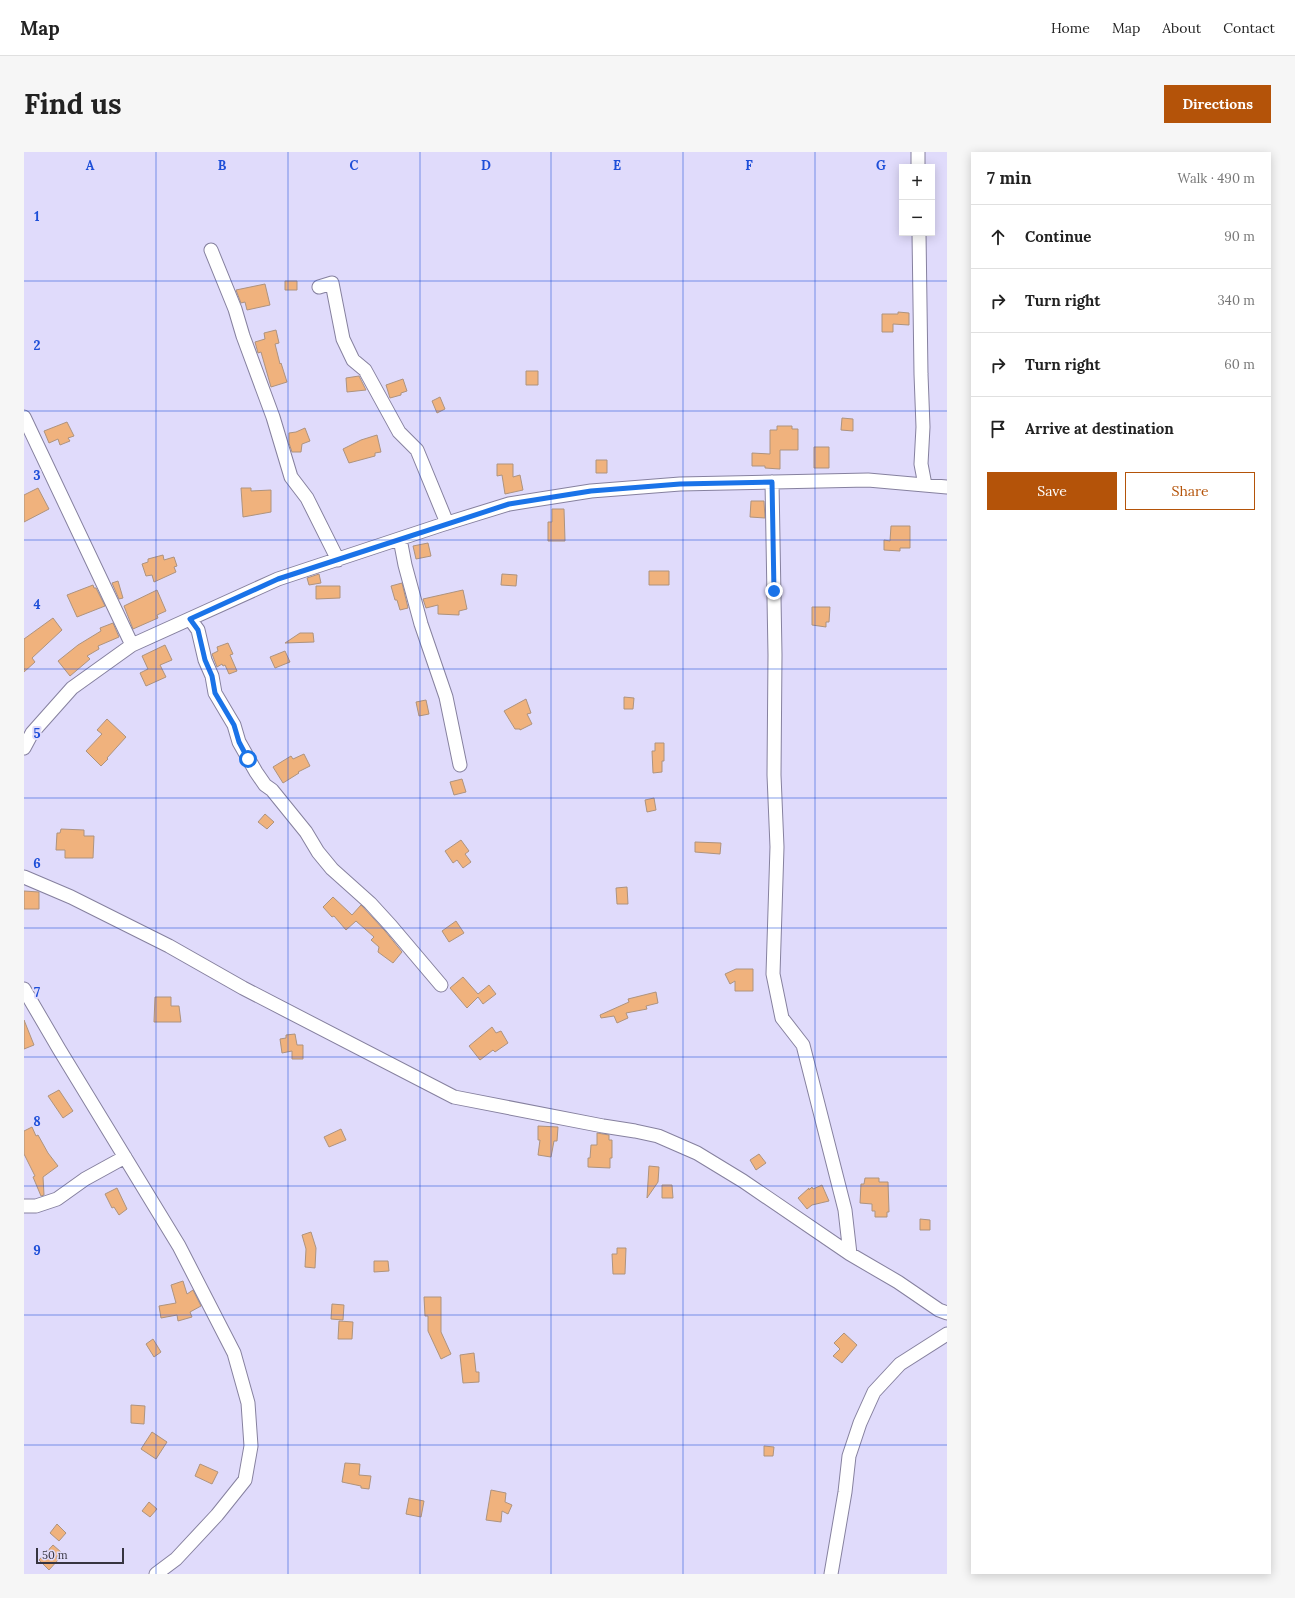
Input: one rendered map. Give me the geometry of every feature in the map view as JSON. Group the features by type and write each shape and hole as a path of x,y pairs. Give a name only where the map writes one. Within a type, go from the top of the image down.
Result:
{"street":[{"path":"918,152 918,164"},
{"path":"919,236 920,374 923,427 921,464 925,485"},
{"path":"211,250 235,308 243,336 273,417 291,477 306,498 338,560"},
{"path":"319,287 332,283 343,339 353,360 365,370 399,432 417,450 447,523"},
{"path":"24,417 132,645"},
{"path":"24,748 32,733 72,688 132,645 278,579 509,504 591,491 680,484 868,480 947,487"},
{"path":"772,482 775,655 774,775 777,847 774,974 782,1018 803,1045 845,1210 850,1254"},
{"path":"400,539 405,565 421,624 446,698 460,765"},
{"path":"190,619 198,630 205,660 212,676 215,693 234,725 239,742 256,772 306,832 318,852 332,869 370,903 414,952 441,986"},
{"path":"24,877 71,897 169,946 243,988 454,1097 658,1136 697,1153 743,1181 850,1254 898,1282 938,1310 947,1313"},
{"path":"24,989 59,1050 179,1246 209,1301 234,1353 248,1404 251,1446 245,1480 217,1515 176,1559 156,1574"},
{"path":"24,1206 36,1206 57,1199 85,1179 125,1157"},
{"path":"831,1574 845,1492 849,1456 860,1423 874,1392 900,1364 947,1334"}],"building":[{"path":"285,281 297,281 297,290 285,290"},
{"path":"265,284 270,305 247,310 245,302 241,303 236,290"},
{"path":"898,312 909,313 909,325 893,324 893,332 882,332 882,314 898,314"},
{"path":"276,330 279,343 275,344 280,364 281,363 287,382 271,387 261,352 258,353 255,342 265,339 264,333"},
{"path":"526,371 538,371 538,385 526,385"},
{"path":"359,376 366,390 347,392 346,378"},
{"path":"403,379 407,391 401,393 401,395 390,398 386,385"},
{"path":"440,397 445,409 437,413 432,401"},
{"path":"842,418 853,419 853,431 841,430"},
{"path":"67,422 74,436 68,438 70,441 60,445 58,439 49,443 44,431"},
{"path":"777,426 792,426 792,429 798,429 798,450 780,450 780,469 765,468 765,466 752,466 752,453 770,454 770,430 777,430"},
{"path":"305,428 310,441 302,444 301,452 292,452 289,443 289,433"},
{"path":"377,435 381,452 375,453 375,456 349,463 343,449 361,440"},
{"path":"814,447 829,447 829,468 814,468"},
{"path":"596,460 607,460 607,473 596,473"},
{"path":"497,464 513,464 513,477 520,475 523,490 505,494 502,475 497,476"},
{"path":"38,488 49,509 24,522 24,495"},
{"path":"241,488 251,488 251,491 271,490 271,512 243,517"},
{"path":"751,501 764,501 765,518 750,517"},
{"path":"552,509 564,509 565,541 548,541 548,522 552,522"},
{"path":"891,526 910,526 910,548 900,548 900,551 884,550 884,540 890,541"},
{"path":"428,543 431,556 416,559 413,546"},
{"path":"163,555 164,560 174,557 177,566 174,567 176,572 154,582 152,575 146,576 142,564 148,562 148,559"},
{"path":"649,571 669,571 669,585 649,585"},
{"path":"319,574 321,583 309,585 307,578"},
{"path":"502,574 517,575 516,586 501,585"},
{"path":"118,581 123,598 119,599 112,583"},
{"path":"402,583 408,608 400,610 391,586"},
{"path":"93,585 105,606 77,617 67,595"},
{"path":"316,586 340,586 340,598 316,599"},
{"path":"157,590 166,611 157,615 158,618 133,629 124,606"},
{"path":"463,590 467,609 459,611 459,615 438,614 438,605 426,608 423,599"},
{"path":"812,607 830,607 829,622 826,622 826,627 812,625"},
{"path":"53,618 62,630 32,658 35,662 24,672 24,639"},
{"path":"113,623 119,637 98,646 99,649 87,656 90,659 70,676 58,661 78,645 101,631 100,628"},
{"path":"300,633 313,633 314,642 285,643"},
{"path":"228,643 233,654 230,655 237,671 229,674 225,665 223,666 222,664 217,667 212,654 218,651 217,647"},
{"path":"165,645 172,660 160,665 166,677 146,686 140,673 148,669 142,656"},
{"path":"285,651 290,662 275,668 270,657"},
{"path":"624,697 634,698 633,709 624,709"},
{"path":"526,699 531,713 527,714 532,724 520,730 515,729 504,711"},
{"path":"426,700 429,714 419,716 416,702"},
{"path":"107,719 126,737 101,766 86,751 102,734 97,730"},
{"path":"655,743 664,743 664,761 662,761 662,772 653,773 652,751 655,751"},
{"path":"304,754 310,766 298,772 299,773 283,783 273,767 291,756 293,759"},
{"path":"462,779 466,792 454,795 450,782"},
{"path":"654,798 656,810 647,812 645,800"},
{"path":"265,814 274,822 267,829 258,822"},
{"path":"61,829 84,830 84,836 94,836 93,858 65,858 65,850 56,850 57,833 60,833"},
{"path":"461,840 469,851 465,854 471,862 463,868 457,860 453,863 445,851"},
{"path":"695,842 721,843 720,854 695,852"},
{"path":"627,887 628,904 617,904 616,888"},
{"path":"24,891 39,892 39,909 24,909"},
{"path":"333,897 352,915 361,905 385,931 402,952 393,963 378,952 379,947 371,940 374,937 356,921 346,930 334,916 332,917 323,907"},
{"path":"456,921 464,933 449,942 442,931"},
{"path":"736,969 753,969 753,991 735,991 735,981 730,984 725,974"},
{"path":"463,977 478,994 489,985 496,994 483,1004 478,997 467,1008 450,988"},
{"path":"656,992 658,1003 646,1006 647,1009 626,1013 628,1018 617,1023 614,1016 601,1018 600,1015 629,1002 628,999"},
{"path":"155,997 171,997 171,1006 179,1006 181,1022 154,1022"},
{"path":"24,1020 34,1045 24,1049"},
{"path":"492,1027 496,1033 501,1031 508,1043 495,1052 493,1050 480,1060 469,1046"},
{"path":"295,1034 297,1045 303,1045 303,1059 292,1059 292,1051 282,1053 280,1039 286,1038 286,1035"},
{"path":"59,1090 73,1111 63,1118 48,1096"},
{"path":"538,1126 558,1127 557,1141 554,1141 551,1157 538,1155 540,1140 538,1140"},
{"path":"32,1127 36,1136 38,1135 48,1153 58,1166 43,1177 44,1195 41,1196 33,1177 35,1176 24,1154 24,1131"},
{"path":"341,1129 346,1140 329,1147 324,1137"},
{"path":"597,1133 609,1135 609,1140 612,1140 612,1158 610,1158 610,1168 588,1167 588,1158 590,1158 591,1145 597,1145"},
{"path":"759,1154 766,1163 756,1170 750,1160"},
{"path":"649,1166 659,1167 658,1182 647,1198"},
{"path":"865,1178 879,1178 879,1182 888,1182 889,1212 887,1212 887,1217 875,1217 875,1211 872,1211 872,1204 860,1203 861,1184 864,1184"},
{"path":"662,1185 672,1185 673,1198 662,1198"},
{"path":"822,1185 829,1201 812,1205 807,1209 798,1198 809,1188 809,1190 812,1187 813,1189"},
{"path":"117,1188 127,1209 119,1215 114,1207 112,1208 105,1194"},
{"path":"920,1219 930,1220 930,1230 920,1230"},
{"path":"311,1232 316,1248 315,1268 305,1267 306,1249 302,1235"},
{"path":"617,1248 626,1248 625,1274 613,1274 612,1254 617,1254"},
{"path":"374,1261 388,1261 389,1271 374,1272"},
{"path":"183,1281 187,1294 193,1290 201,1306 190,1312 192,1317 178,1321 177,1315 161,1318 159,1306 176,1303 171,1285"},
{"path":"424,1297 441,1297 441,1332 451,1354 441,1359 428,1331 428,1316 425,1316"},
{"path":"332,1304 344,1305 343,1320 331,1319"},
{"path":"339,1321 353,1322 352,1339 338,1339"},
{"path":"844,1333 857,1345 842,1363 833,1356 840,1349 834,1343"},
{"path":"153,1339 161,1352 154,1357 146,1344"},
{"path":"474,1353 476,1372 479,1372 479,1382 463,1383 460,1355"},
{"path":"131,1405 145,1406 144,1424 131,1423"},
{"path":"152,1432 167,1442 156,1459 141,1449"},
{"path":"764,1446 774,1447 773,1456 764,1456"},
{"path":"345,1463 360,1464 359,1475 371,1476 369,1489 342,1482"},
{"path":"200,1464 218,1472 212,1484 195,1476"},
{"path":"491,1490 506,1493 505,1502 512,1505 508,1514 502,1511 501,1522 486,1520"},
{"path":"409,1498 424,1501 421,1517 406,1514"},
{"path":"149,1502 157,1509 150,1517 142,1511"},
{"path":"57,1524 66,1533 59,1541 50,1533"},
{"path":"53,1545 61,1552 56,1558 58,1560 49,1570 39,1560"}],"route":[{"path":"248,759 239,742 234,725 215,693 212,676 205,660 198,630 190,619 278,579 441,525 509,504 591,491 680,484 772,482 774,591"}]}
